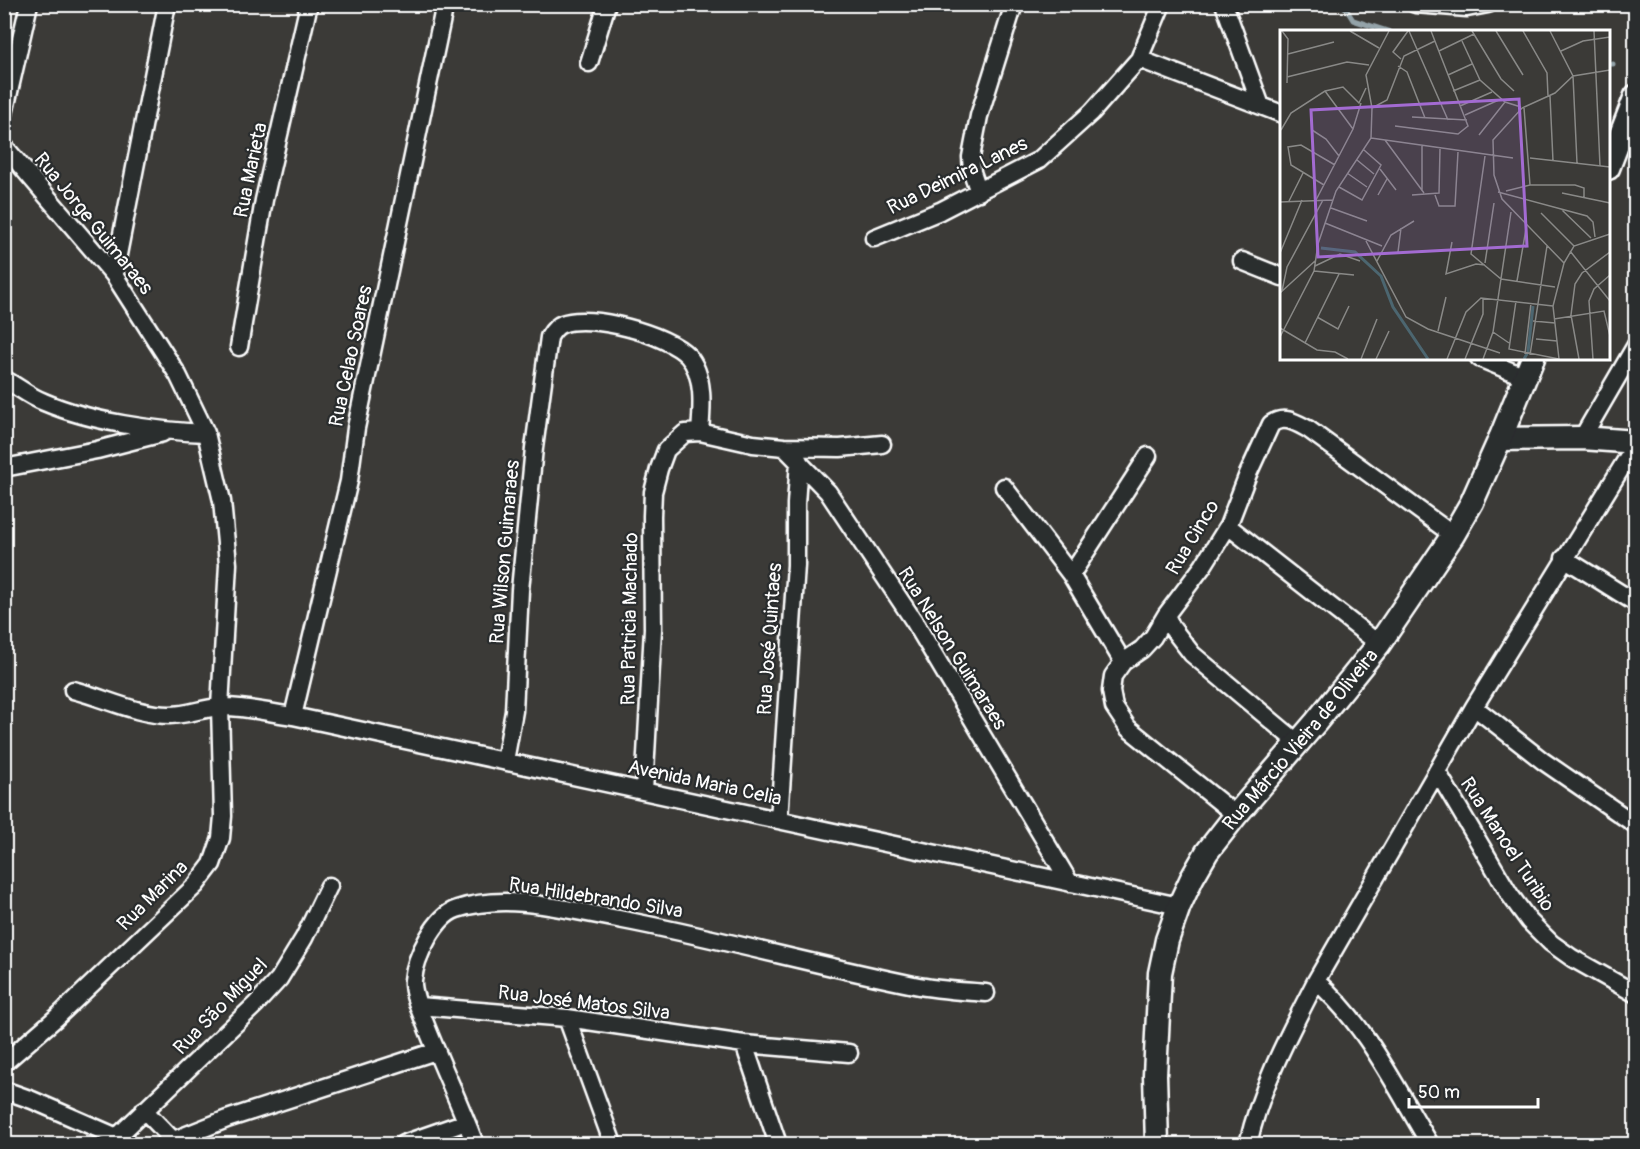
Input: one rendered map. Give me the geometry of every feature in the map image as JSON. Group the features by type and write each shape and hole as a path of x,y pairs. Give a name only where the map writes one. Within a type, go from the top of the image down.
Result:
{"main road":[{"path":"1610,158 1615,133 1635,97"},
{"name":"Rua Márcio Vieira de Oliveira","path":"1154,1144 1160,973 1167,940 1179,906 1207,852 1379,644 1453,535 1472,502 1529,368"},
{"path":"1500,439 1582,438 1635,443"}],"street":[{"path":"4,114 29,4"},
{"path":"114,275 167,4"},
{"name":"Rua Marieta","path":"239,347 264,200 309,4"},
{"name":"Rua Celao Soares","path":"293,716 349,481 356,428 445,4"},
{"path":"589,63 607,4"},
{"path":"979,192 972,172 971,157 979,116 1014,4"},
{"name":"Rua Deimira Lanes","path":"874,238 940,211 1039,160 1092,112 1140,59 1162,4"},
{"path":"1224,4 1261,106"},
{"path":"1415,4 1467,8 1488,4"},
{"path":"1140,59 1280,114"},
{"name":"Rua Jorge Guimaraes","path":"4,146 114,275 178,375 206,433 222,501 228,564 220,707"},
{"path":"1242,261 1280,277"},
{"name":"Rua Wilson Guimaraes","path":"505,761 514,711 520,590 546,346 549,337 559,325 583,322 617,325 651,334 671,344 687,355 696,371 700,393 700,432"},
{"path":"1582,438 1635,345"},
{"path":"1489,360 1529,368"},
{"path":"4,379 43,402 98,418 170,432 206,433"},
{"name":"Rua Cinco","path":"1236,815 1128,728 1114,707 1111,691 1113,676 1123,662 1142,649 1153,637 1228,526 1271,424 1277,420 1289,420 1308,429 1453,535"},
{"path":"4,468 98,450 170,432"},
{"path":"700,432 753,444 784,447 840,448 882,444"},
{"name":"Rua Patricia Machado","path":"644,790 653,629 653,492 666,450 685,433 700,432"},
{"path":"1248,1144 1254,1116 1265,1086 1316,981 1474,707 1635,443"},
{"name":"Rua Nelson Guimaraes","path":"784,447 828,492 914,621 1070,883"},
{"path":"1071,575 1148,456"},
{"name":"Rua José Quintaes","path":"779,820 799,461"},
{"path":"1004,487 1071,575 1123,662"},
{"path":"1228,526 1379,644"},
{"path":"1564,558 1635,603"},
{"path":"1166,615 1172,628 1192,654 1298,743"},
{"name":"Avenida Maria Celia","path":"73,690 146,712 171,715 220,707 293,716 1179,906"},
{"name":"Rua Marina","path":"4,1063 56,1018 196,885 212,864 221,838 223,816 220,707"},
{"path":"1474,707 1543,761 1635,825"},
{"name":"Rua Manoel Turibio","path":"1438,773 1510,894 1529,921 1551,943 1572,958 1635,994"},
{"name":"Rua São Miguel","path":"122,1141 144,1110 256,1005 279,979 304,938 329,886"},
{"name":"Rua Hildebrando Silva","path":"475,1144 436,1051 419,1006 413,982 416,963 435,928 454,910 492,902 549,906 668,928 917,986 986,993"},
{"path":"1316,981 1334,996 1361,1029 1430,1144"},
{"name":"Rua José Matos Silva","path":"419,1006 567,1018 744,1044 849,1053"},
{"path":"567,1018 613,1144"},
{"path":"744,1044 778,1144"},
{"path":"144,1110 168,1142 227,1119 436,1051"},
{"path":"4,1090 32,1100 122,1141"},
{"path":"403,1144 466,1122"}],"waterway":[{"path":"1343,4 1353,20 1384,30"}]}
